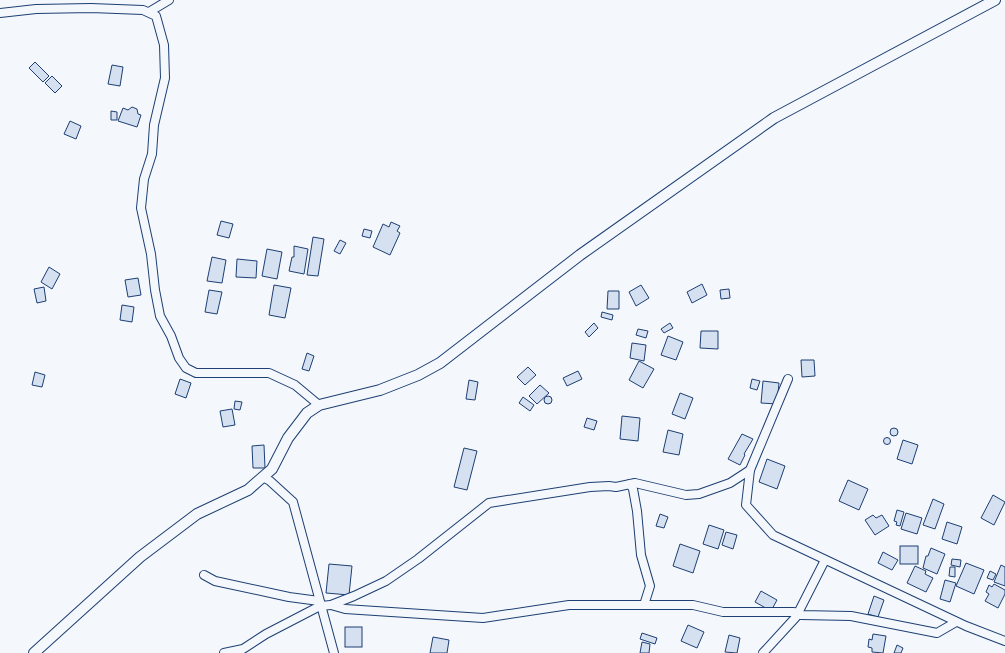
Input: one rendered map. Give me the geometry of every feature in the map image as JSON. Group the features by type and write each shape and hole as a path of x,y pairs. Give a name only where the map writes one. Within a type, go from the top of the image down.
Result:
{"street":[{"path":"149,12 169,0"},
{"path":"36,652 140,558 197,514 248,490 263,477 272,469 297,424 307,413 319,405 380,390 418,375 440,363 580,255 774,118 995,0"},
{"path":"0,13 36,9 91,8 121,11 133,10 149,12 156,16 164,45 165,78 154,125 152,154 144,179 140,208 151,254 155,290 160,316 171,336 179,358 186,368 196,373 268,373 295,385 319,405"},
{"path":"788,379 750,470 746,505 773,535 956,622 1005,641"},
{"path":"332,605 386,581 418,559 489,503 582,488 609,486 616,487 641,483 686,495 699,494 730,483 750,470"},
{"path":"263,477 270,481 293,502 311,566 319,604 334,653"},
{"path":"630,484 633,489 637,511 641,555 650,586 644,605"},
{"path":"763,653 799,613 825,560"},
{"path":"204,576 215,581 345,609 483,618 569,605 693,604 723,612 799,613 801,615 851,616 937,633 956,622"},
{"path":"224,653 243,649 319,604"}],"building":[{"path":"35,62 49,76 43,82 29,68"},
{"path":"112,65 123,67 120,86 108,84"},
{"path":"52,76 62,86 55,93 45,83"},
{"path":"132,107 137,109 138,114 141,115 137,127 118,121 123,108 128,110"},
{"path":"111,111 117,112 117,120 111,120"},
{"path":"70,121 81,126 76,139 64,134"},
{"path":"221,221 233,224 229,238 217,235"},
{"path":"391,222 400,226 397,231 400,233 390,255 373,247 383,224 389,227"},
{"path":"364,229 372,231 370,238 362,236"},
{"path":"313,237 324,239 318,276 307,275"},
{"path":"340,240 346,243 340,254 334,251"},
{"path":"294,246 308,249 304,274 289,271 292,257 294,257"},
{"path":"267,249 282,252 277,279 262,276"},
{"path":"212,257 226,260 222,283 207,281"},
{"path":"237,259 257,261 256,278 236,277"},
{"path":"49,267 60,274 52,289 41,282"},
{"path":"138,278 141,295 128,297 125,280"},
{"path":"702,284 707,295 692,303 687,292"},
{"path":"274,285 291,288 285,318 269,315"},
{"path":"641,285 649,298 636,306 629,292"},
{"path":"44,287 46,301 37,303 34,289"},
{"path":"729,289 730,298 721,299 720,290"},
{"path":"209,290 222,292 217,314 205,312"},
{"path":"608,291 619,291 619,309 607,309"},
{"path":"122,305 134,307 132,322 120,320"},
{"path":"602,312 613,315 612,320 601,317"},
{"path":"594,323 598,328 589,337 585,332"},
{"path":"670,323 673,328 664,333 661,329"},
{"path":"638,329 648,331 646,338 636,335"},
{"path":"701,331 718,331 718,349 700,348"},
{"path":"668,336 683,342 676,360 661,355"},
{"path":"632,343 646,345 644,361 630,358"},
{"path":"307,353 314,356 309,371 302,369"},
{"path":"801,360 814,360 815,376 802,377"},
{"path":"639,361 654,369 643,388 629,380"},
{"path":"528,367 536,375 525,385 517,377"},
{"path":"578,371 582,379 567,386 563,378"},
{"path":"35,372 45,375 42,387 32,385"},
{"path":"180,379 191,383 186,398 175,394"},
{"path":"752,379 760,381 757,390 750,388"},
{"path":"469,380 478,382 475,400 466,399"},
{"path":"763,381 779,383 777,404 761,403"},
{"path":"540,385 549,393 537,404 529,396"},
{"path":"680,393 693,398 685,419 672,414"},
{"path":"546,396 550,396 552,400 550,404 546,404 544,402 544,398"},
{"path":"523,397 534,405 530,411 519,403"},
{"path":"235,401 242,402 240,410 234,409"},
{"path":"232,409 235,425 223,427 220,411"},
{"path":"622,416 640,418 638,441 620,439"},
{"path":"587,418 597,421 594,430 584,427"},
{"path":"892,428 896,428 898,432 896,436 892,436 890,434 890,430"},
{"path":"668,430 683,434 679,455 663,452"},
{"path":"742,434 753,439 744,454 745,455 740,465 728,459"},
{"path":"887,437 890,438 890,444 887,445 884,444 883,441 884,438"},
{"path":"903,440 918,445 912,464 897,459"},
{"path":"264,445 265,468 253,468 252,446"},
{"path":"464,448 477,451 467,490 454,487"},
{"path":"767,459 785,466 777,489 759,482"},
{"path":"848,480 868,489 859,510 839,501"},
{"path":"993,495 1005,502 994,525 981,518"},
{"path":"933,499 944,504 935,529 923,525"},
{"path":"897,510 904,512 900,526 896,525 897,522 894,521"},
{"path":"906,513 922,518 917,534 901,529"},
{"path":"660,514 668,517 664,528 656,526"},
{"path":"873,515 876,518 882,515 889,526 875,535 865,520"},
{"path":"947,522 962,527 957,544 942,539"},
{"path":"709,525 724,530 718,549 703,544"},
{"path":"726,532 737,535 733,549 722,545"},
{"path":"680,544 700,551 693,573 673,566"},
{"path":"900,546 918,546 918,564 900,564"},
{"path":"931,548 945,554 937,574 923,568 926,556 928,556"},
{"path":"883,552 898,560 892,570 878,563"},
{"path":"952,559 961,560 960,567 951,565"},
{"path":"966,563 984,570 974,594 956,586"},
{"path":"329,564 352,566 349,595 326,593"},
{"path":"1001,565 1005,567 1005,586 994,582"},
{"path":"915,566 926,571 925,574 933,578 926,592 907,583"},
{"path":"950,567 955,567 955,577 949,576"},
{"path":"990,571 996,574 993,580 987,578"},
{"path":"945,580 956,583 950,602 940,599"},
{"path":"994,584 1005,590 1005,594 998,608 985,601 989,594 986,592 989,585 992,587"},
{"path":"761,591 777,600 771,611 755,602"},
{"path":"874,596 884,600 878,617 868,614"},
{"path":"688,625 704,632 697,648 681,641"},
{"path":"345,627 362,627 362,647 345,647"},
{"path":"642,633 657,638 655,644 640,639"},
{"path":"873,634 886,636 883,653 872,652 872,648 868,647 869,639 872,640"},
{"path":"729,635 740,638 737,653 725,652"},
{"path":"433,637 449,640 447,653 430,653"},
{"path":"642,642 650,644 649,653 640,653"},
{"path":"897,645 903,648 901,653 894,653"}]}
